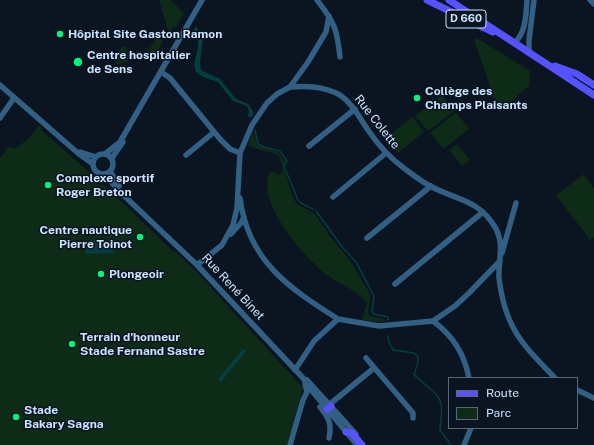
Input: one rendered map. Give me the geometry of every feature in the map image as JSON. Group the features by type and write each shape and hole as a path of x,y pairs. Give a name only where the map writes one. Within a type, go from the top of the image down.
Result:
{"main road":[{"name":"D 660","path":"427,0 506,38"},
{"name":"D 660","path":"449,0 594,95"},
{"name":"D 660","path":"540,60 577,74 594,85"},
{"path":"346,432 352,433 362,445"}],"street":[{"path":"71,146 83,154 96,157 105,154 120,142 202,0"},
{"path":"317,0 335,25 340,57"},
{"path":"514,43 518,40 524,28 527,0"},
{"path":"529,53 529,40 534,0"},
{"path":"233,228 237,208 240,153 252,125 257,115 277,94 290,87 313,54 325,32 329,16"},
{"path":"325,32 333,34 338,42"},
{"path":"161,72 169,77 211,126 214,132 230,149 240,153"},
{"path":"0,85 86,160 93,164 96,171 108,173 113,166 112,158 142,111 144,101"},
{"name":"Rue Colette","path":"290,87 312,86 339,94 355,109 374,139 386,153 404,169 431,186 466,200 483,212 496,229 500,240 501,287 506,311 512,326 517,336 554,377"},
{"path":"0,118 14,98"},
{"path":"309,146 355,109"},
{"path":"186,155 214,132"},
{"path":"333,196 386,153"},
{"path":"105,154 112,158"},
{"path":"93,164 96,157"},
{"name":"Rue René Binet","path":"108,173 117,189 197,265 365,445"},
{"path":"238,182 242,220 245,231 262,257 285,282 302,297 338,319 379,326 433,321 455,306 500,261 516,203"},
{"path":"367,238 431,186"},
{"path":"237,208 252,241"},
{"path":"395,284 483,212"},
{"path":"197,265 222,245 233,228 242,220"},
{"path":"233,228 240,228 245,231"},
{"path":"295,370 314,341 338,319"},
{"path":"433,321 444,330 458,346 469,377"},
{"path":"366,358 414,413 413,418"},
{"path":"329,407 374,368"},
{"name":"Rue René Binet","path":"303,378 307,389 329,407 357,445"},
{"path":"290,445 302,400 307,389 330,421 331,428 329,438"},
{"path":"578,390 594,398"},
{"path":"464,445 471,429"}],"green space":[{"path":"159,0 170,0 184,13 176,27 173,26 171,30 173,32 170,37"},
{"path":"477,38 530,71 529,86 499,112 474,40"},
{"path":"156,39 161,39 163,42 156,54 136,59 148,51"},
{"path":"126,46 129,59 126,62 116,65 115,59 122,47"},
{"path":"442,95 454,111 428,131 415,116"},
{"path":"456,112 469,129 443,149 430,133"},
{"path":"412,117 424,132 398,153 386,138"},
{"path":"39,125 43,128 41,130 95,177 93,180 100,186 103,184 196,271 303,388 287,445 0,445 0,158 9,146 15,149 29,138"},
{"path":"253,130 257,145 278,152 285,161 283,165 293,198 297,204 315,214 331,238 349,259 370,294 368,315 384,319 386,322 362,320 367,303 353,290 332,279 318,267 285,229 276,215 270,200 267,186 269,174 272,171 280,175 283,171 279,155 248,146"},
{"path":"457,144 470,160 462,166 449,150"},
{"path":"584,174 594,188 594,237 590,240 556,195"}],"shaded area":[{"path":"196,26 203,38 200,63 201,70 220,79 236,99 248,104 254,113 251,118 248,116 249,111 247,106 233,101 218,82 203,77 196,72 195,62 198,43 194,30"},
{"path":"113,240 113,253 86,254 85,242"},
{"path":"243,349 246,351 221,382 218,379"}],"waterway":[{"path":"255,130 258,144 280,151 287,161 284,166 298,200 313,209"},
{"path":"316,211 343,248 356,262 374,296 372,311 374,314 388,317 388,320"},
{"path":"388,336 393,350 414,353 418,357 418,363 414,374 438,397 442,406 440,430 451,445"}],"place":[{"name":"Hôpital Site Gaston Ramon","path":"60,34"},
{"name":"Centre hospitalier de Sens","path":"78,62"},
{"name":"Collège des Champs Plaisants","path":"417,98"},
{"name":"Complexe sportif Roger Breton","path":"48,185"},
{"name":"Centre nautique Pierre Toinot","path":"140,237"},
{"name":"Plongeoir","path":"101,274"},
{"name":"Terrain d'honneur Stade Fernand Sastre","path":"72,344"},
{"name":"Stade Bakary Sagna","path":"16,417"}]}
